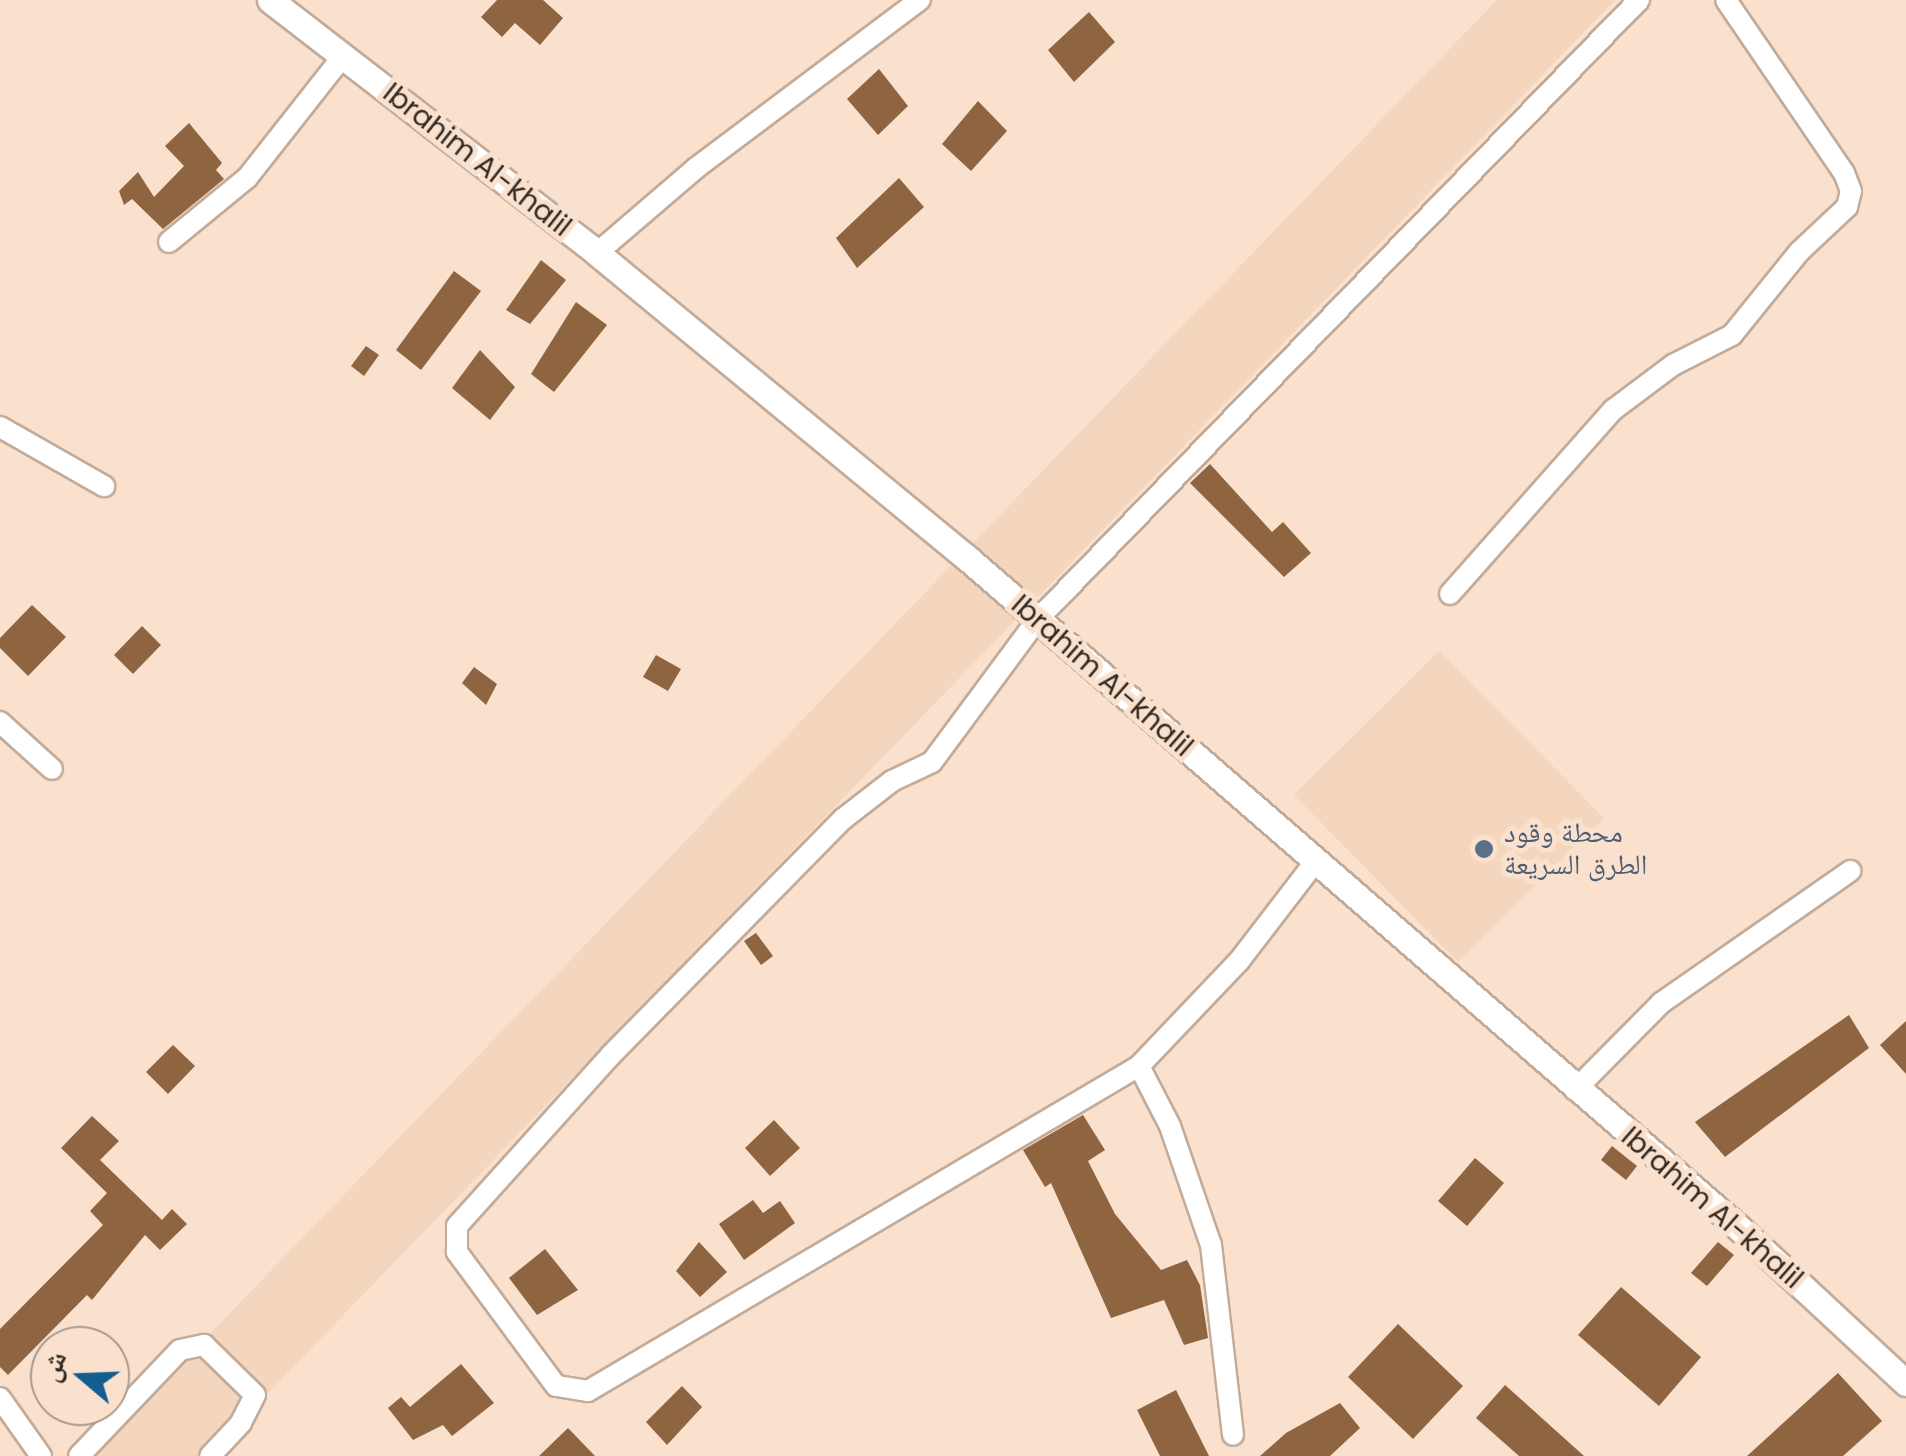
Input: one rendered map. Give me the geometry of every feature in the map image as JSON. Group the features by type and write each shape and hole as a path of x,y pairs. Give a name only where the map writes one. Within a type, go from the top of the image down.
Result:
{"street":[{"name":"Ibrahim Al-khalil","path":"270,0 597,252 1038,618 1906,1383"},
{"path":"597,252 696,168 920,0"},
{"path":"1315,862 1238,961 1139,1066 588,1391 556,1386 457,1252 457,1226 612,1055 843,819 892,781 932,762 1038,618 1639,0"},
{"path":"1450,594 1613,410 1673,365 1732,335 1799,252 1847,207 1851,191 1844,172 1726,0"},
{"path":"170,242 247,178 343,56"},
{"path":"0,427 104,486"},
{"path":"0,722 52,768"},
{"path":"1576,1090 1660,1003 1850,871"},
{"path":"1139,1066 1170,1126 1211,1245 1233,1435"},
{"path":"79,1456 180,1350 204,1345 255,1396 241,1423 210,1456"},
{"path":"0,1398 40,1456"}],"shaded area":[{"path":"1497,0 1615,0 207,1456 92,1456 121,1426 130,1426 130,1417"},
{"path":"1439,651 1604,818 1458,962 1294,795"}],"building":[{"path":"497,0 543,0 563,18 540,45 515,23 502,37 481,17"},
{"path":"1089,12 1115,42 1074,82 1048,50"},
{"path":"879,69 908,106 878,135 847,99"},
{"path":"978,101 1007,131 971,171 942,144"},
{"path":"189,123 222,163 216,170 224,179 163,229 132,199 124,205 119,191 138,172 154,197 184,166 165,146"},
{"path":"899,178 924,207 857,268 836,238"},
{"path":"541,260 566,280 530,324 506,310"},
{"path":"454,271 481,291 421,370 396,350"},
{"path":"576,302 607,325 554,392 531,374"},
{"path":"366,346 379,355 364,376 351,366"},
{"path":"480,350 515,387 490,420 452,388"},
{"path":"1210,464 1272,532 1283,522 1311,553 1284,577 1190,483"},
{"path":"32,605 66,637 28,676 0,648 0,638"},
{"path":"142,626 161,645 133,674 114,655"},
{"path":"656,655 681,669 668,691 643,677"},
{"path":"474,667 497,684 486,705 462,683"},
{"path":"756,933 773,956 761,965 744,941"},
{"path":"1849,1015 1869,1048 1725,1157 1695,1122"},
{"path":"1906,1021 1906,1074 1880,1045"},
{"path":"173,1045 195,1066 168,1094 146,1072"},
{"path":"1083,1115 1105,1150 1088,1161 1115,1214 1161,1270 1187,1260 1200,1285 1208,1338 1184,1345 1164,1300 1111,1318 1051,1183 1045,1187 1023,1150"},
{"path":"92,1116 119,1141 100,1160 162,1220 172,1209 187,1224 160,1250 145,1235 92,1300 87,1295 56,1326 30,1326 30,1353 8,1375 0,1367 0,1329 103,1225 90,1211 107,1193 61,1148"},
{"path":"774,1120 800,1148 770,1176 745,1148"},
{"path":"1612,1146 1637,1166 1626,1180 1601,1160"},
{"path":"1475,1158 1504,1183 1467,1226 1438,1201"},
{"path":"753,1200 763,1213 780,1201 795,1223 744,1260 719,1224"},
{"path":"699,1242 727,1272 700,1297 676,1271"},
{"path":"1718,1242 1734,1255 1707,1286 1691,1273"},
{"path":"545,1249 578,1290 537,1315 509,1278"},
{"path":"1621,1287 1701,1357 1659,1406 1578,1335"},
{"path":"1398,1324 1463,1386 1413,1439 1348,1377"},
{"path":"461,1364 494,1403 452,1436 443,1425 413,1440 388,1408 401,1397 410,1407"},
{"path":"1838,1373 1882,1421 1843,1456 1747,1456"},
{"path":"1505,1385 1584,1456 1519,1456 1476,1418"},
{"path":"682,1386 702,1407 667,1445 646,1422"},
{"path":"1176,1390 1209,1456 1160,1456 1137,1410"},
{"path":"1340,1403 1360,1428 1330,1456 1260,1456 1286,1433"},
{"path":"568,1428 595,1456 539,1456"}],"place":[{"name":"محطة وقود الطرق السريعة","path":"1484,849"}]}
